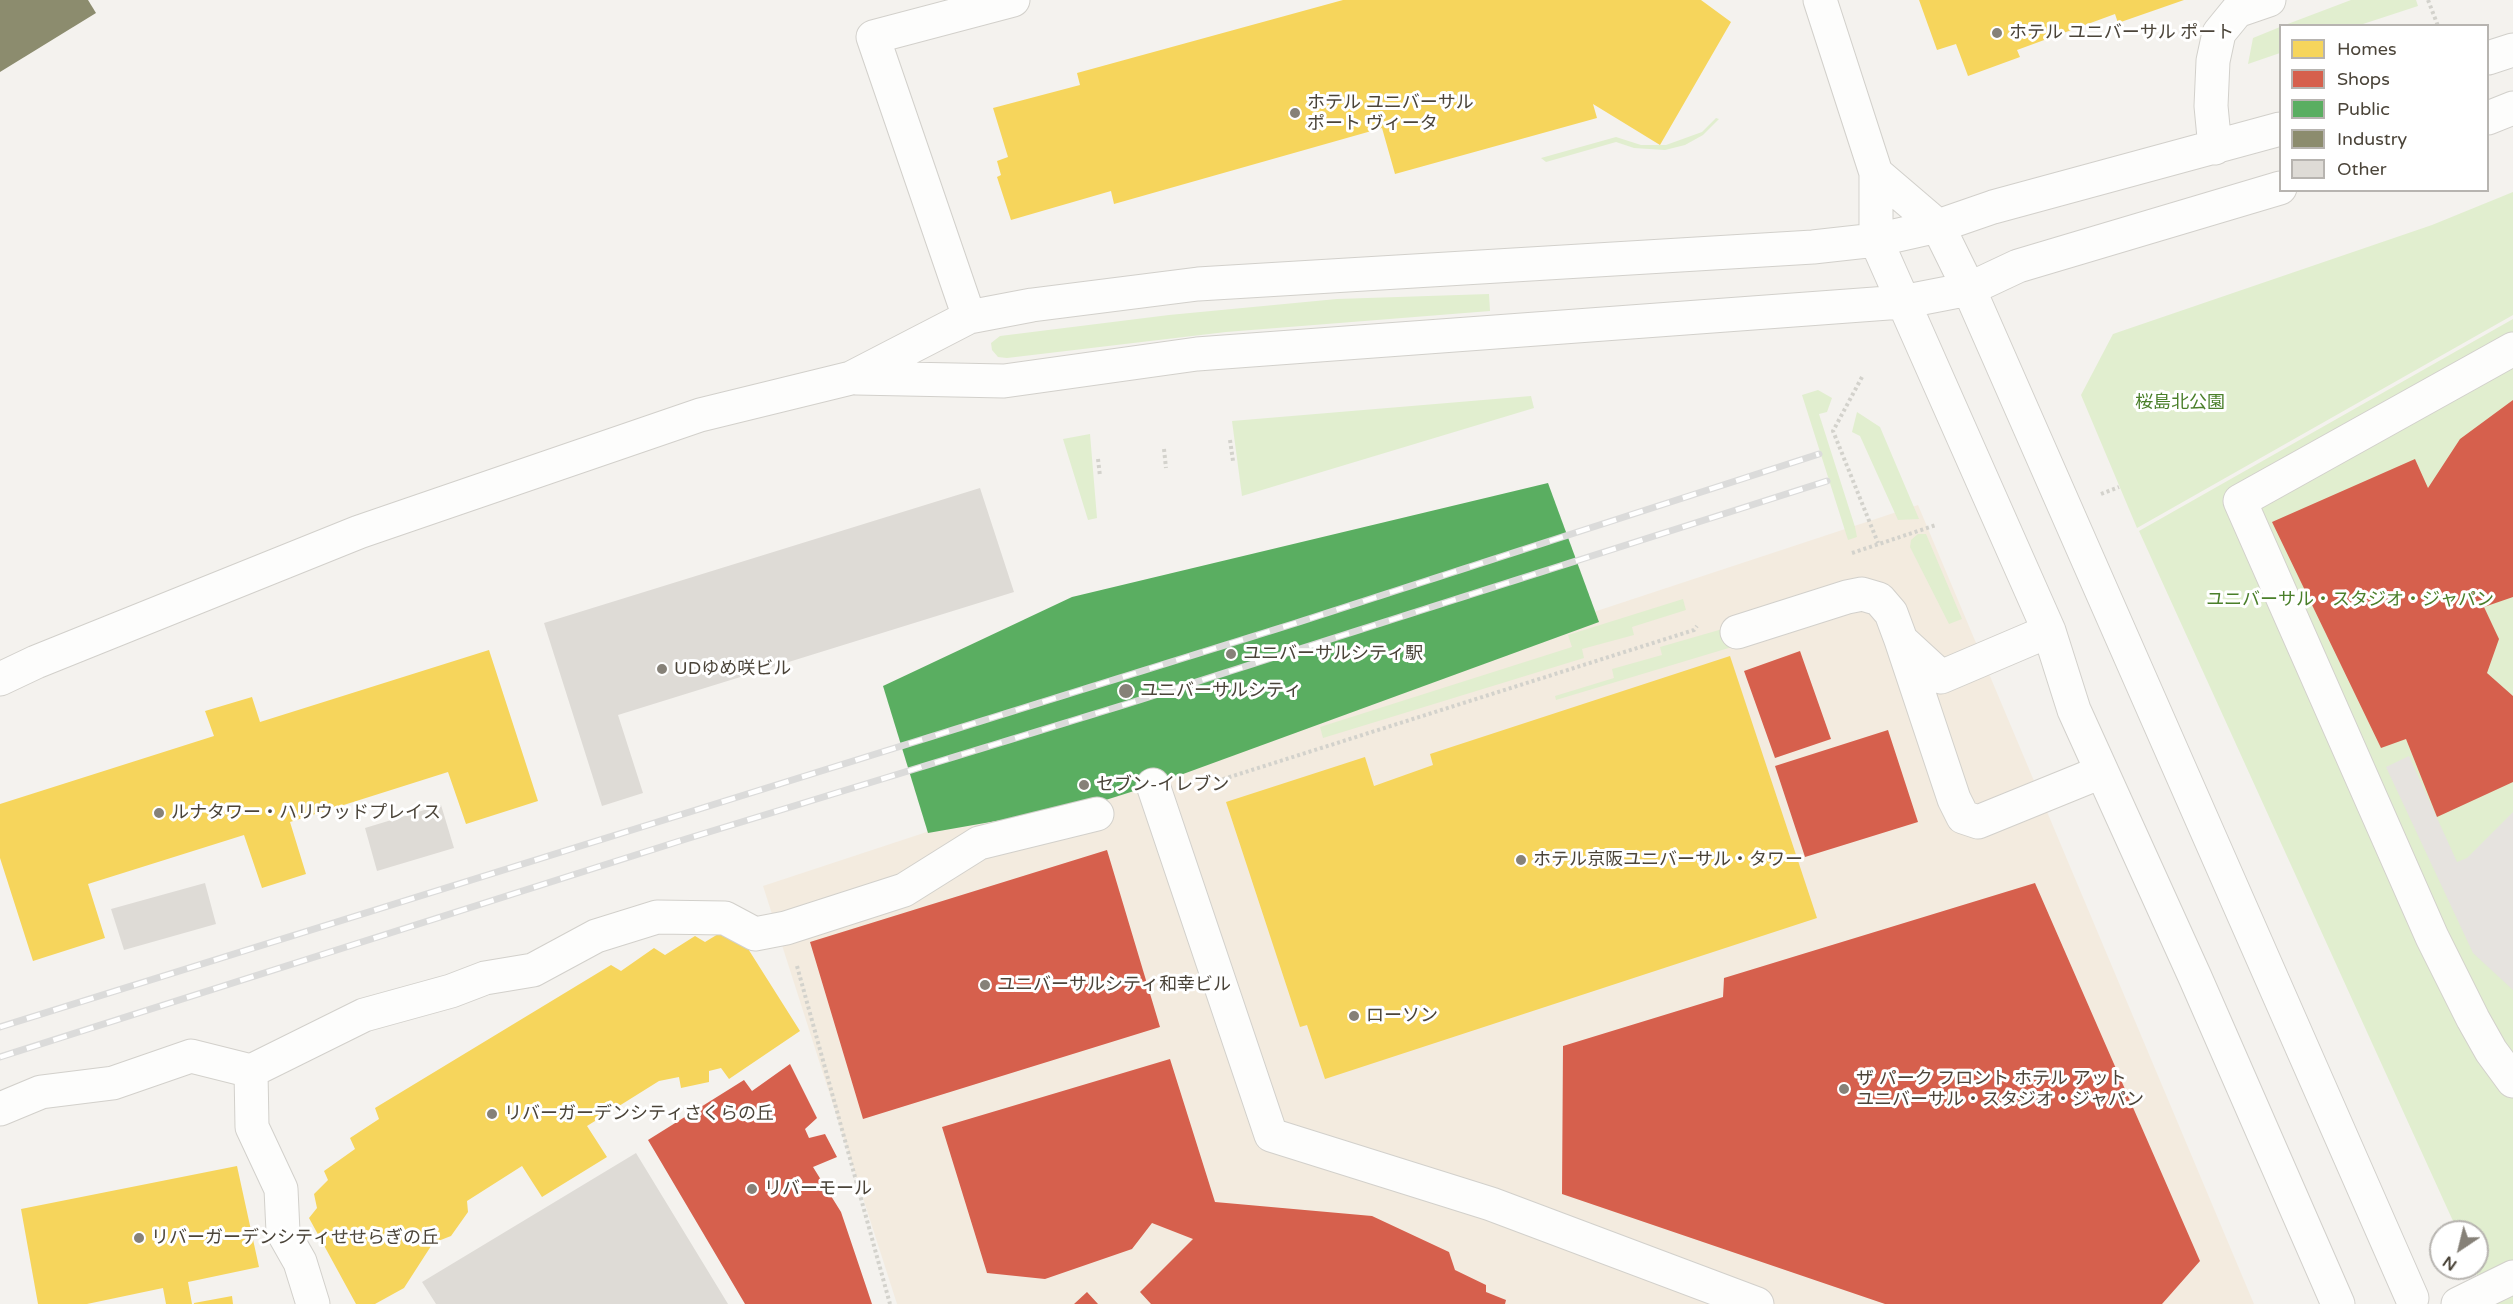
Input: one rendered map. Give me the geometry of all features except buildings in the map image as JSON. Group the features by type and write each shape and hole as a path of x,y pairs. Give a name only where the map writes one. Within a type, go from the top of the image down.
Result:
{"street":[{"path":"969,317 873,37 1013,0"},
{"path":"1820,0 1876,173 1876,240 2049,631 2074,710 2195,977 2338,1304"},
{"path":"2215,148 2211,106 2213,62 2225,0"},
{"path":"2219,33 2237,11 2270,0"},
{"path":"2489,57 2513,50"},
{"path":"2489,117 2513,108"},
{"path":"0,679 36,662 359,532 700,415 851,378 969,317 1032,305 1198,284 1813,247 1876,240 1938,226 1993,207 2279,129"},
{"path":"1876,173 1938,226 1969,289 2412,1298"},
{"path":"851,378 1004,381 1197,354 1902,302 1969,289 2018,266 2279,188"},
{"path":"2513,349 2240,501 2432,937 2473,1019 2501,1066 2513,1081"},
{"path":"1737,632 1862,594 1879,599 1890,613 1901,640 1954,800 1964,817 1978,822 2102,772"},
{"path":"1901,640 1941,677 2049,631"},
{"path":"1153,785 1271,1136 1491,1204 1757,1304"},
{"path":"0,1109 41,1092 113,1083 191,1056 251,1071 364,1014 451,991 485,978 533,970 596,936 657,917 725,918 755,934 786,928 904,890 979,843 1097,814"},
{"path":"251,1071 252,1127 281,1189 283,1232 300,1262 313,1304"},
{"path":"2458,1304 2513,1277"}],"path":[{"path":"2428,0 2437,24"},
{"path":"1862,377 1833,431 1878,543"},
{"path":"1230,440 1233,461"},
{"path":"1164,449 1166,468"},
{"path":"1098,459 1100,476"},
{"path":"2095,497 2119,487"},
{"path":"1847,555 1936,525"},
{"path":"1218,781 1694,630 1699,622"},
{"path":"786,928 890,1304"}],"shaded area":[{"path":"1918,505 2254,1304 897,1304 763,886"},
{"path":"2409,756 2457,862 2467,858 2513,812 2513,990 2473,953 2386,767"}],"green space":[{"path":"2351,0 2416,0 2418,6 2363,24 2288,24"},
{"path":"2279,27 2279,53 2248,64 2253,38"},
{"path":"1716,118 1719,119 1703,135 1685,145 1665,150 1634,148 1616,142 1546,162 1541,158 1616,137 1641,145 1666,145 1702,132"},
{"name":"桜島北公園","path":"2513,192 2513,315 2137,528 2081,395 2113,334 2432,225"},
{"path":"1489,294 1490,311 1226,332 1007,358 998,357 992,350 991,343 1000,336 1169,315 1337,299"},
{"name":"ユニバーサル・スタジオ・ジャパン","path":"2513,319 2513,1304 2489,1304 2479,1280 2489,1280 2489,1220 2453,1220 2139,531"},
{"path":"1818,390 1832,398 1827,412 1819,414 1855,527 1857,537 1848,540 1802,395"},
{"path":"1531,396 1534,408 1242,496 1232,421"},
{"path":"1857,412 1880,427 1919,519 1898,520 1860,436 1852,432"},
{"path":"1090,434 1097,518 1088,520 1063,439"},
{"path":"1918,534 1926,534 1962,619 1949,624 1910,547 1911,540"},
{"path":"1683,599 1686,610 1632,627 1634,635 1582,649 1584,658 1323,738 1320,727 1572,647 1568,635"},
{"path":"1726,628 1732,647 1556,700 1555,696 1614,678 1612,669 1662,655 1660,647"}],"railway":[{"path":"0,1027 1296,623 1819,454"},
{"path":"0,1057 686,839 1127,704 1827,481"}],"place":[{"name":"ホテル ユニバーサル ポート","path":"1997,33"},
{"name":"ホテル ユニバーサル ポート ヴィータ","path":"1295,113"},
{"name":"ユニバーサルシティ駅","path":"1231,654"},
{"name":"UDゆめ咲ビル","path":"662,669"},
{"name":"ユニバーサルシティ","path":"1126,691"},
{"name":"セブン-イレブン","path":"1084,785"},
{"name":"ルナタワー・ハリウッドプレイス","path":"159,813"},
{"name":"ホテル京阪ユニバーサル・タワー","path":"1521,860"},
{"name":"ユニバーサルシティ和幸ビル","path":"985,985"},
{"name":"ローソン","path":"1354,1016"},
{"name":"ザ パーク フロント ホテル アット ユニバーサル・スタジオ・ジャパン","path":"1844,1089"},
{"name":"リバーガーデンシティさくらの丘","path":"492,1114"},
{"name":"リバーモール","path":"752,1189"},
{"name":"リバーガーデンシティせせらぎの丘","path":"139,1238"}]}
